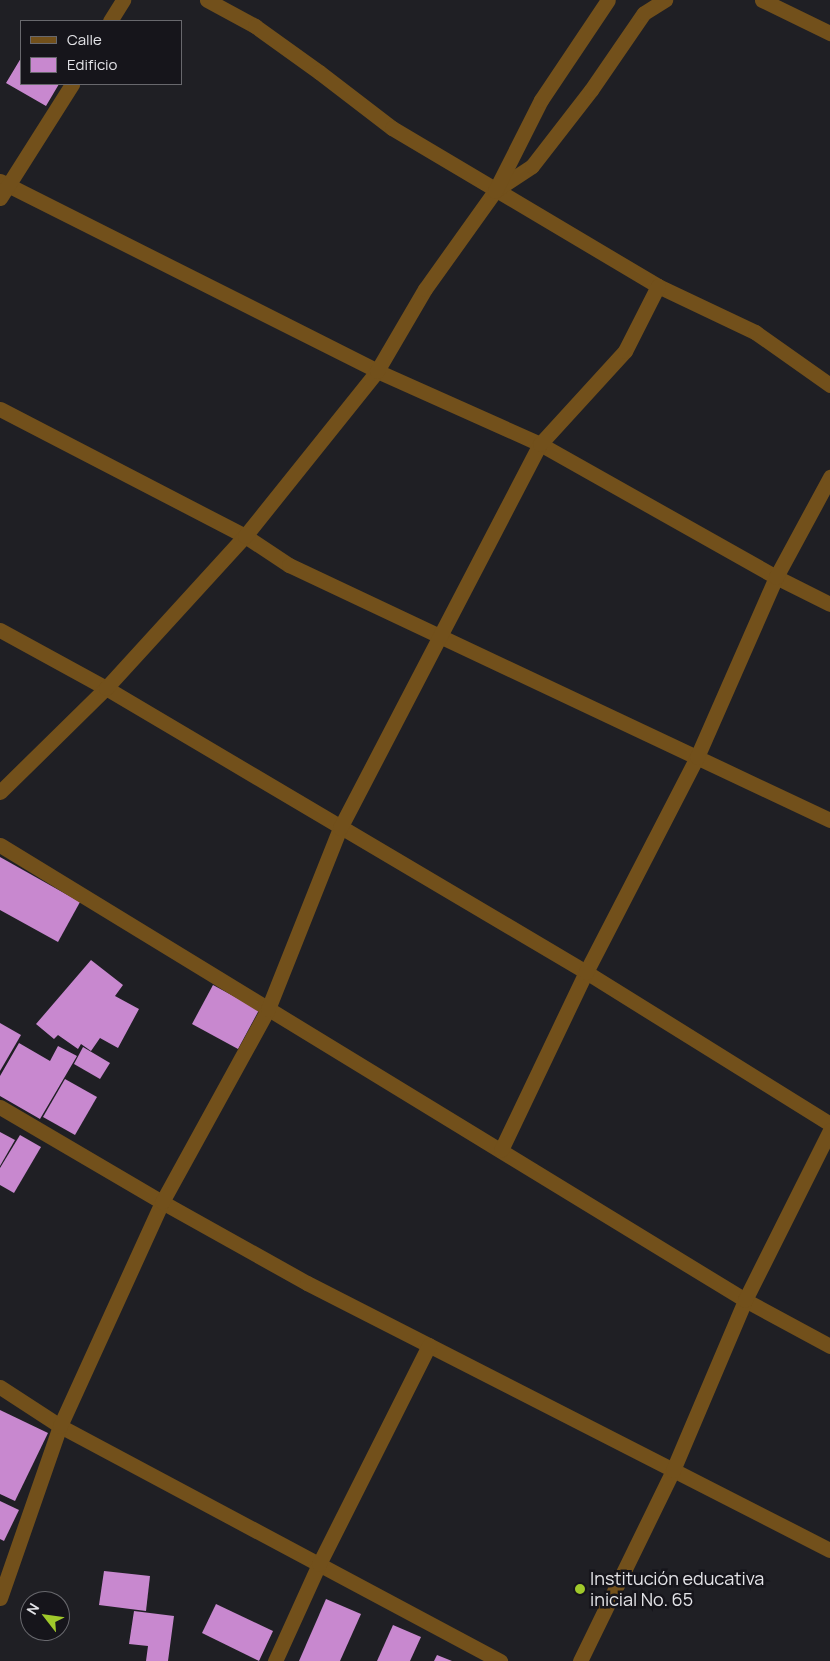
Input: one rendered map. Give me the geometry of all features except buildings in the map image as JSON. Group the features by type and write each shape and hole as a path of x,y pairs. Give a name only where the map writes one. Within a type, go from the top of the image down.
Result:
{"street":[{"path":"111,20 123,0"},
{"path":"207,0 255,26 392,128 495,191 658,286 756,332 830,384"},
{"path":"0,792 106,688 245,536 377,371 426,289 495,191 541,100 608,0"},
{"path":"495,191 532,166 591,90 644,13 665,0"},
{"path":"762,0 830,34"},
{"path":"71,85 3,188 377,371 540,444 776,577 830,604"},
{"path":"0,1598 60,1426 162,1202 268,1010 340,828 540,444 625,352 658,286"},
{"path":"0,409 245,536 289,565 830,820"},
{"path":"501,1150 586,972 697,757 776,577 830,477"},
{"path":"0,630 106,688 586,972 830,1124"},
{"path":"0,845 746,1300 830,1346"},
{"path":"0,1107 162,1202 307,1283 830,1550"},
{"path":"580,1661 673,1470 746,1300 830,1130"},
{"path":"274,1661 319,1564 429,1344"},
{"path":"0,1387 60,1426 500,1661"}],"place":[{"name":"Institución educativa inicial No. 65","path":"580,1589"}]}
